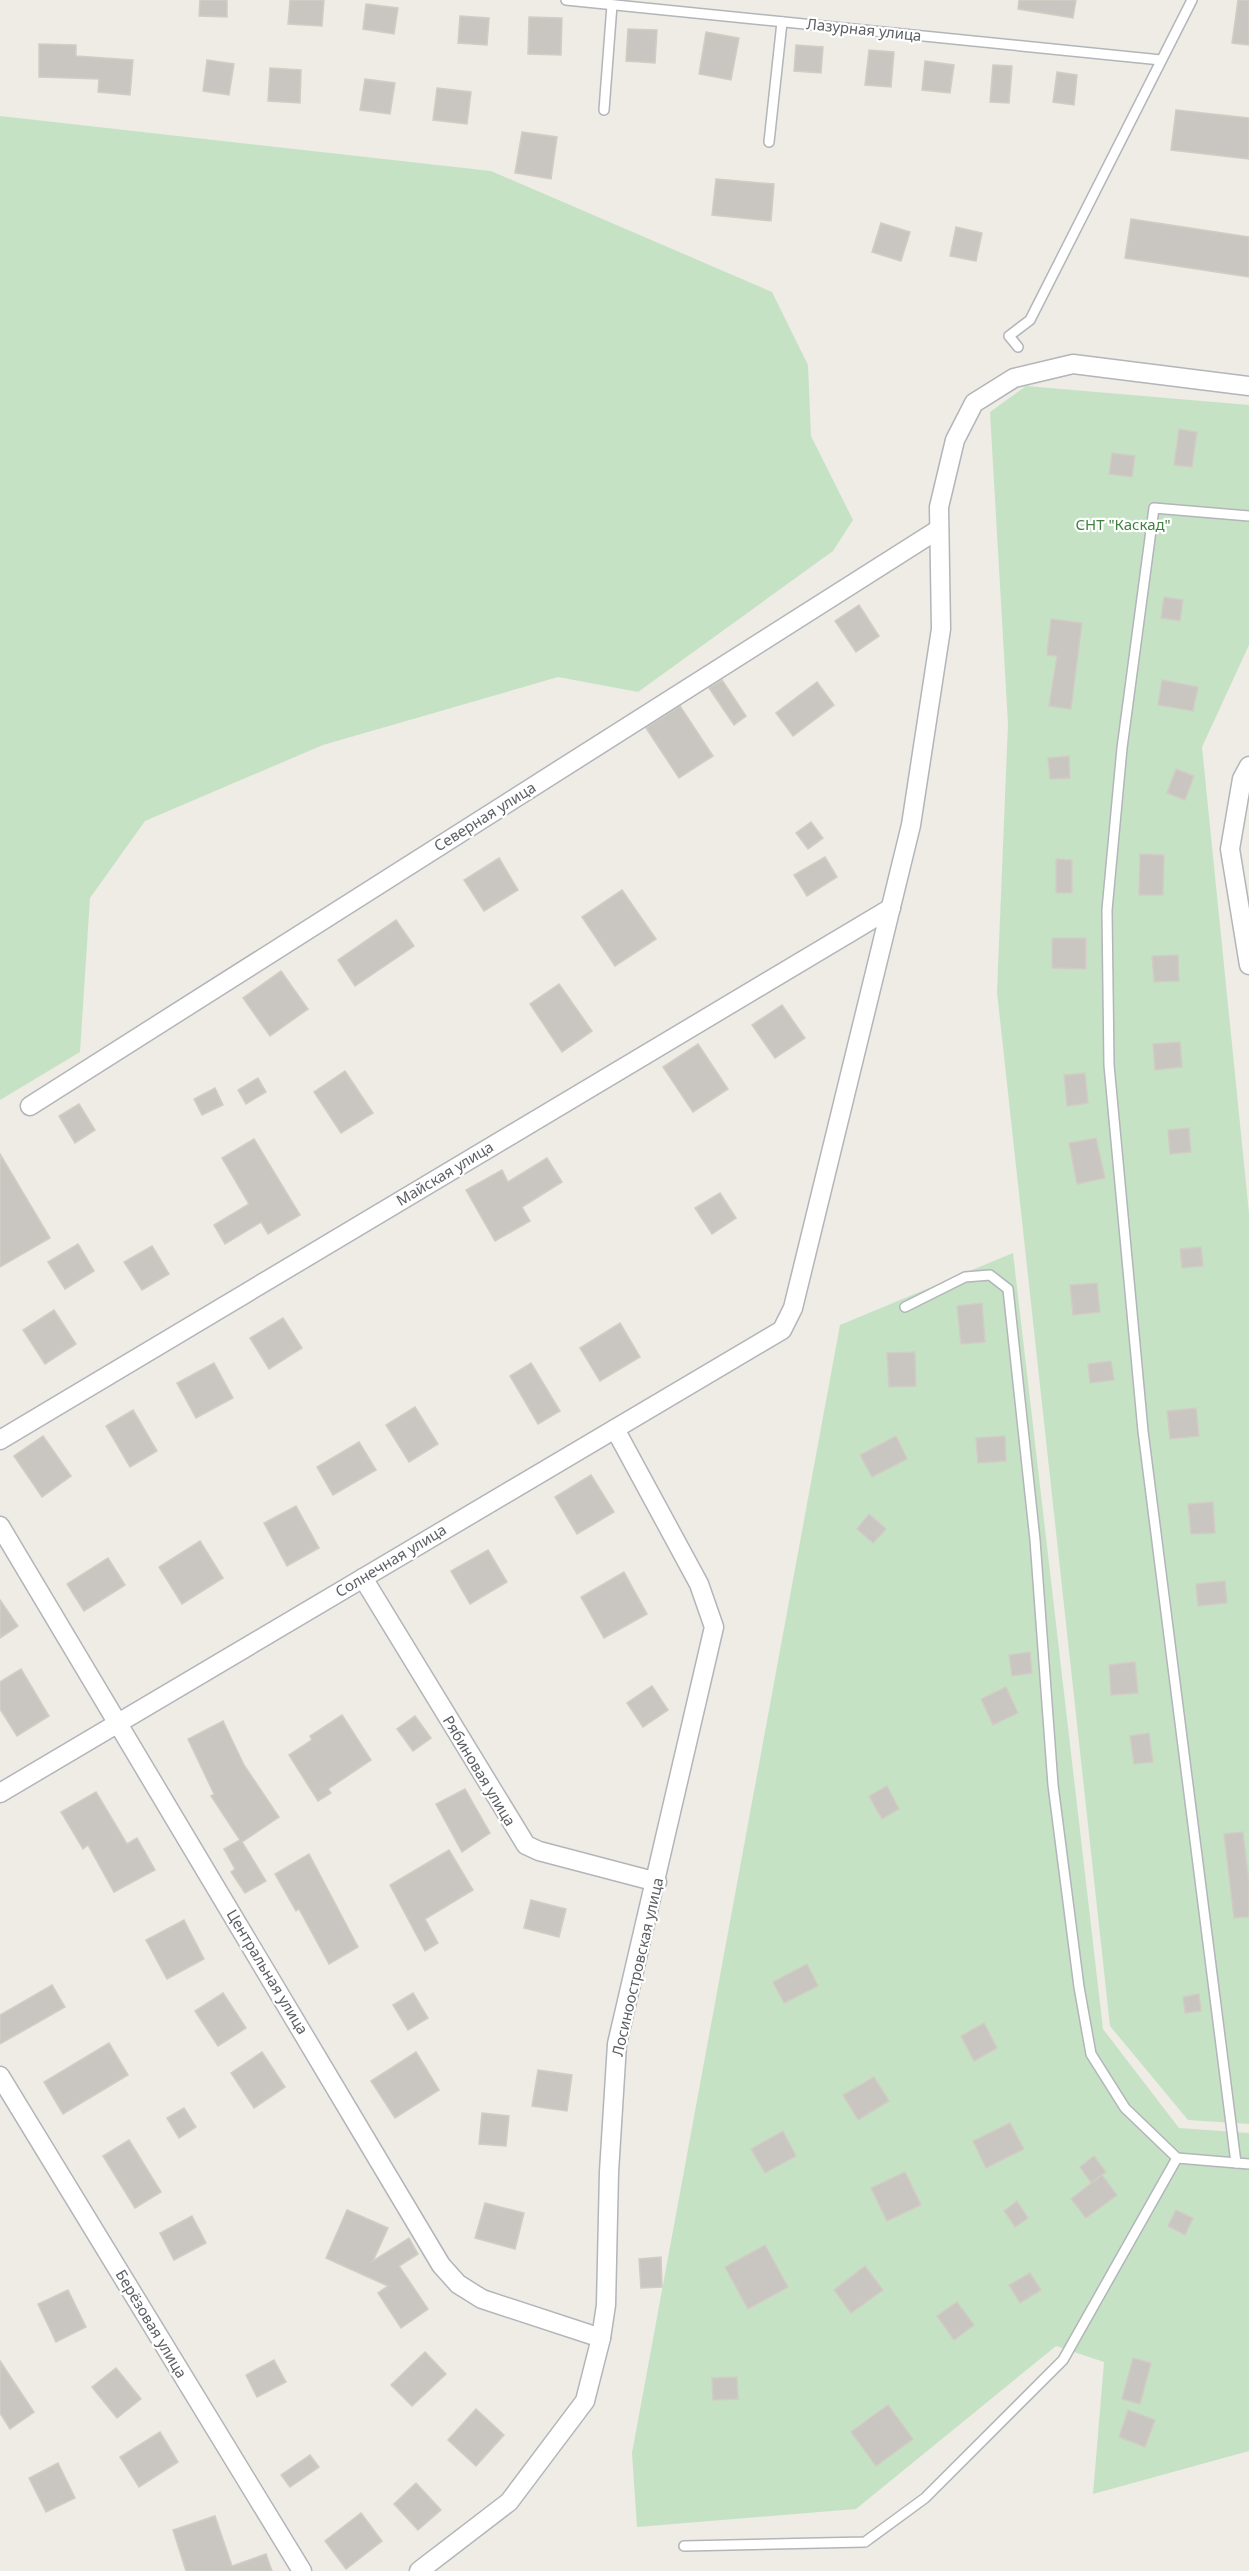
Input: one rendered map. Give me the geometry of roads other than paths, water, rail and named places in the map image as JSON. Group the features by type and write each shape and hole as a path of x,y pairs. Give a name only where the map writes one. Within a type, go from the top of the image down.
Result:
{"street":[{"path":"891,908 911,825 941,629 939,507 955,440 974,403 1014,378 1073,364 1249,386"},
{"name":"Северная улица","path":"30,1106 939,529"},
{"path":"1249,766 1242,779 1230,849 1249,965"},
{"name":"Солнечная улица","path":"0,1793 782,1330 793,1308 891,908"},
{"name":"Майская улица","path":"0,1440 891,908"},
{"name":"Лосиноостровская улица","path":"419,2571 509,2502 585,2401 601,2338 606,2305 609,2172 617,2044 657,1882 714,1627 699,1584 615,1429"},
{"name":"Центральная улица","path":"0,1526 441,2265 458,2284 482,2299 601,2338"},
{"name":"Рябиновая улица","path":"363,1578 526,1845 539,1851 657,1882"},
{"name":"Берёзовая улица","path":"0,2076 302,2571"}],"lane":[{"name":"Лазурная улица","path":"566,0 1161,60"},
{"path":"1018,347 1009,336 1030,320 1192,0"},
{"path":"604,110 612,4"},
{"path":"769,142 782,22"},
{"path":"1236,2163 1143,1431 1109,1065 1107,910 1122,748 1154,508 1249,516"},
{"path":"905,1307 965,1277 990,1275 1008,1289 1035,1540 1053,1785 1077,1975 1090,2054 1125,2109 1177,2158 1249,2164"},
{"path":"684,2546 865,2542 926,2498 1063,2360 1177,2158"}],"park label":[{"name":"СНТ \"Каскад\"","path":"1123,525"}]}
